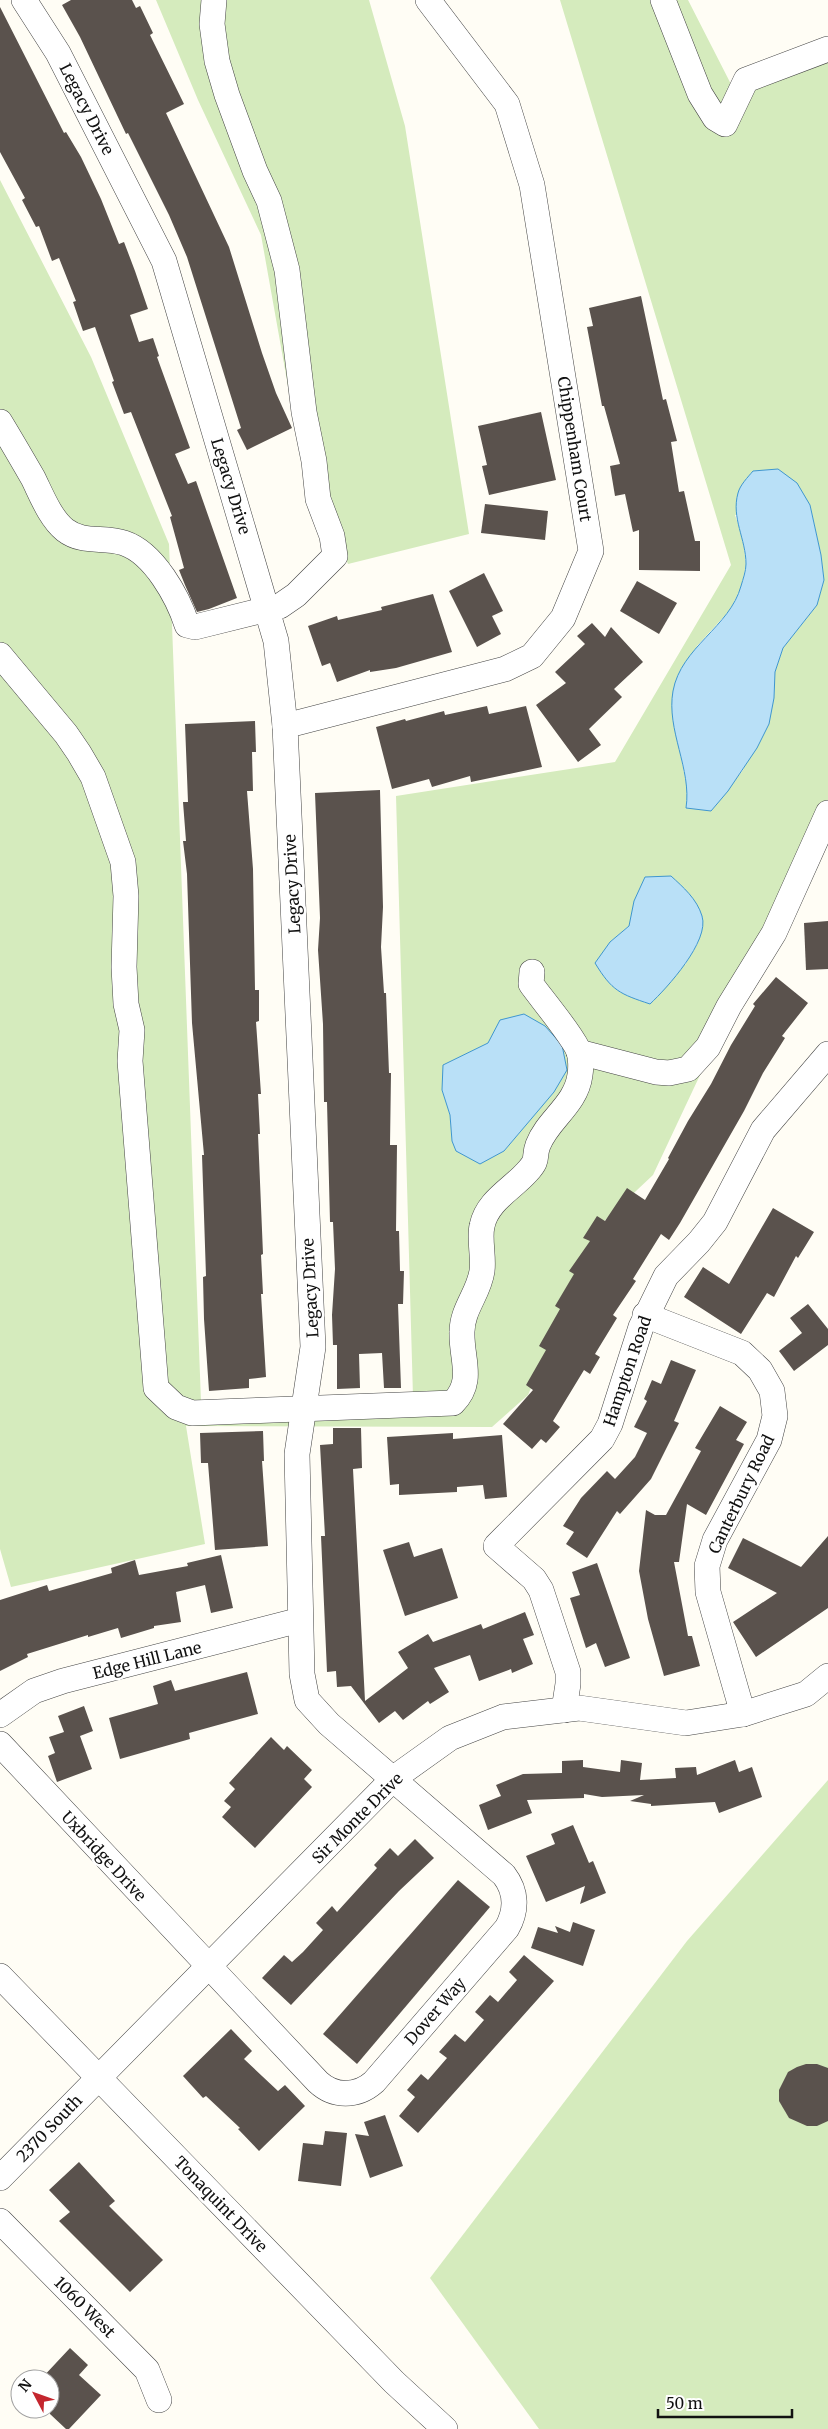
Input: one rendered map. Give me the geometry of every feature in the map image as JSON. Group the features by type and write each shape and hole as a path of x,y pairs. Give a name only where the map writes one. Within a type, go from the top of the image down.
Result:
{"street":[{"name":"Legacy Drive","path":"24,0 58,53 164,261 276,641 284,726 313,1347 297,1454 302,1674 307,1700 329,1724 394,1778"},
{"path":"0,422 52,513 64,529 89,540 123,542 139,551 165,579 181,606 188,625 195,627 268,611 280,606 296,596 335,556 332,536 318,499 314,461 304,412 288,270 269,201 255,171 224,86 212,24 214,0"},
{"name":"Chippenham Court","path":"284,726 505,669 532,656 563,618 591,552 529,176 507,104 428,0"},
{"path":"663,0 700,94 714,118 725,124 746,80 828,49"},
{"path":"0,655 66,734 83,761 92,777 123,862 126,896 124,967 126,1004 132,1030 130,1061 156,1388 176,1406 192,1414 453,1403 462,1394 466,1374 462,1331 465,1312 478,1289 482,1273 484,1255 482,1226 492,1205 503,1192 526,1174 537,1160 537,1146 549,1127 572,1099 580,1075 579,1052 531,984 532,972"},
{"path":"579,1052 656,1072 669,1073 688,1069 708,1048 729,1006 774,933 828,813"},
{"name":"Hampton Road","path":"564,1710 568,1672 541,1590 534,1579 496,1546 602,1439 610,1424 646,1315 666,1276 715,1222 763,1130 828,1054"},
{"name":"Canterbury Road","path":"646,1315 742,1353 760,1370 772,1392 775,1416 769,1440 715,1540 706,1574 710,1601 743,1714"},
{"name":"Edge Hill Lane","path":"0,1715 34,1691 62,1681 300,1620"},
{"name":"Sir Monte Drive","path":"98,2078 209,1968 394,1778 450,1738 503,1717 579,1708 686,1723 743,1714 806,1694 828,1676"},
{"name":"Uxbridge Drive","path":"0,1744 209,1968"},
{"name":"Dover Way","path":"209,1968 325,2088 339,2093 353,2093 374,2082 506,1928 513,1915 514,1906 513,1892 504,1875 394,1778"},
{"name":"Tonaquint Drive","path":"0,1976 387,2375 445,2429"},
{"name":"2370 South","path":"0,2178 98,2078"},
{"name":"1060 West","path":"0,2221 147,2370 159,2400"}],"green space":[{"path":"156,0 369,0 405,126 469,534 348,564 296,431 261,235 198,100"},
{"path":"560,0 688,0 736,94 828,40 828,803 653,1175 602,1223 528,1395 492,1427 186,1426 205,1544 11,1587 0,1549 0,180 91,357 169,544 201,1402 413,1397 396,796 615,762 731,565","holes":["810,505 821,555 824,580 817,605 783,648 775,672 774,698 743,770 711,811 686,807 688,793 673,717 697,646 730,610 741,588 746,565 743,538 735,515","703,917 698,943 685,965 610,942 629,926","488,1043 521,1131 504,1151 452,1141 450,1115 442,1090 444,1065"]},
{"path":"828,1780 828,2429 539,2429 430,2278 687,1941"}],"water":[{"path":"778,469 797,483 810,505 821,555 824,580 817,605 783,648 775,672 774,698 769,724 757,748 728,791 711,811 686,808 686,779 673,720 673,691 685,662 727,614 741,586 746,564 736,511 739,490 753,471"},
{"path":"671,876 697,904 702,916 703,926 694,951 676,976 650,1004 624,994 612,986 595,963 610,942 629,926 634,901 645,877"},
{"path":"524,1014 545,1026 562,1045 567,1070 554,1092 504,1151 480,1164 456,1151 452,1141 450,1115 442,1090 443,1065 488,1043 500,1020"}],"building":[{"path":"71,0 132,0 136,8 140,6 153,33 150,35 184,104 166,113 229,247 262,353 276,393 292,428 247,450 237,430 241,428 187,257 169,215 128,133 126,134 80,37 62,5"},
{"path":"0,7 64,133 66,132 81,157 101,199 119,244 124,242 135,271 148,309 130,315 139,342 153,338 159,356 157,357 190,448 175,454 188,484 196,481 237,598 209,609 197,612 185,585 179,570 184,568 170,517 172,516 131,412 124,414 95,327 83,331 73,302 76,301 59,258 52,261 39,226 36,227 22,200 25,198 0,152"},
{"path":"641,296 663,400 666,399 677,441 671,442 679,492 684,491 695,541 700,541 700,571 639,570 639,530 633,532 625,494 615,496 610,466 620,464 604,406 602,406 587,327 593,326 589,308"},
{"path":"541,412 556,480 489,495 482,466 487,465 478,426"},
{"path":"485,504 548,511 545,540 481,533"},
{"path":"484,573 503,611 492,616 501,634 477,647 449,591"},
{"path":"637,581 677,603 659,634 620,611"},
{"path":"433,594 452,652 396,668 370,672 370,670 337,682 330,663 322,666 308,626 337,616 338,620 382,610 381,607"},
{"path":"592,623 605,637 611,627 643,662 614,689 622,697 589,729 601,745 578,762 536,705 566,683 555,672 585,644 577,636"},
{"path":"487,706 489,714 526,706 542,767 471,782 470,776 432,787 429,779 392,789 376,727 444,711 445,715"},
{"path":"255,721 256,752 252,752 253,791 247,791 253,869 255,990 259,990 259,1021 256,1022 261,1094 258,1094 260,1134 258,1134 263,1254 261,1255 263,1294 261,1294 266,1377 249,1379 249,1388 209,1391 203,1277 206,1276 202,1155 204,1155 192,1023 187,874 183,841 186,841 183,802 188,802 185,724"},
{"path":"380,790 383,907 381,947 384,993 386,993 389,1073 391,1073 390,1145 397,1145 396,1231 399,1231 400,1271 404,1271 403,1304 398,1304 401,1388 384,1388 382,1353 359,1354 360,1388 337,1389 337,1345 333,1345 332,1315 335,1269 333,1222 330,1222 327,1102 324,1102 323,1024 318,950 320,918 315,793"},
{"path":"828,921 828,969 806,970 804,923"},
{"path":"776,977 808,1003 782,1036 785,1038 763,1073 744,1111 680,1223 669,1240 661,1234 633,1279 636,1281 613,1315 617,1318 595,1354 600,1357 590,1374 584,1370 553,1421 560,1427 546,1443 541,1439 532,1449 503,1424 533,1390 526,1385 546,1350 539,1346 560,1309 555,1306 574,1274 569,1271 590,1241 583,1238 597,1216 605,1221 627,1188 645,1200 731,1045 755,1006 753,1004"},
{"path":"773,1208 814,1232 798,1258 796,1256 774,1297 767,1293 741,1334 684,1297 703,1267 729,1284"},
{"path":"808,1304 828,1329 828,1345 794,1371 779,1351 802,1333 790,1318"},
{"path":"671,1360 696,1370 674,1421 679,1423 651,1479 620,1514 617,1511 587,1558 566,1544 574,1532 563,1526 581,1498 607,1471 615,1479 635,1457 647,1433 634,1427 647,1401 644,1399 652,1380 661,1384"},
{"path":"720,1406 747,1422 736,1440 744,1444 706,1515 687,1504 679,1562 674,1562 688,1636 692,1636 700,1666 664,1676 648,1619 639,1571 646,1510 655,1515 666,1515 701,1451 695,1448"},
{"path":"333,1428 361,1428 362,1468 353,1469 365,1701 408,1668 398,1652 428,1634 433,1642 481,1624 483,1629 525,1612 534,1635 523,1639 533,1664 512,1673 511,1669 479,1681 470,1655 434,1668 449,1692 430,1704 428,1701 403,1720 395,1711 379,1723 351,1686 337,1687 336,1671 327,1672 321,1536 325,1536 320,1445 333,1444"},
{"path":"263,1431 264,1461 262,1461 268,1546 215,1550 208,1463 201,1463 200,1433"},
{"path":"453,1433 453,1439 502,1435 507,1497 485,1499 483,1485 457,1487 457,1492 399,1495 399,1484 390,1485 387,1437"},
{"path":"828,1536 828,1608 756,1657 733,1622 777,1593 728,1568 743,1538 801,1567"},
{"path":"409,1542 414,1557 442,1548 458,1598 405,1616 383,1550"},
{"path":"221,1555 233,1608 211,1613 205,1585 176,1592 181,1622 154,1626 154,1628 121,1638 118,1628 88,1637 88,1635 27,1654 28,1657 0,1671 0,1600 47,1585 49,1591 112,1573 111,1568 135,1560 139,1575 188,1566 187,1563"},
{"path":"597,1563 630,1658 605,1667 596,1643 586,1648 570,1598 580,1595 572,1572"},
{"path":"247,1672 258,1714 189,1733 190,1739 120,1759 109,1718 158,1704 153,1686 171,1680 175,1691"},
{"path":"84,1706 93,1731 80,1736 92,1769 57,1782 48,1756 55,1753 49,1737 64,1732 58,1716"},
{"path":"271,1737 284,1750 287,1746 312,1770 304,1779 312,1787 255,1848 222,1817 231,1807 224,1801 235,1789 229,1783"},
{"path":"583,1760 583,1767 620,1772 621,1760 642,1763 640,1780 676,1778 675,1768 696,1767 697,1775 735,1760 739,1772 752,1767 762,1797 719,1813 715,1802 651,1806 651,1804 630,1801 644,1795 602,1797 584,1794 584,1798 527,1800 532,1813 488,1830 479,1805 501,1796 496,1785 523,1774 562,1773 562,1761"},
{"path":"573,1825 589,1863 593,1861 606,1893 580,1904 585,1886 546,1902 526,1856 555,1844 551,1834"},
{"path":"415,1839 434,1858 399,1891 291,2005 262,1978 284,1955 292,1962 303,1952 323,1930 316,1923 332,1906 337,1912 377,1868 374,1865 390,1848 398,1856"},
{"path":"458,1880 490,1907 357,2064 323,2034"},
{"path":"573,1922 595,1930 583,1966 531,1948 538,1927 558,1933 555,1926 570,1932"},
{"path":"524,1955 554,1981 418,2133 399,2116 415,2097 407,2090 421,2074 428,2080 447,2058 439,2052 455,2034 465,2042 484,2020 475,2012 490,1995 498,2002 517,1980 509,1972"},
{"path":"231,2029 252,2051 244,2059 278,2091 285,2085 305,2106 259,2151 238,2129 240,2128 206,2096 203,2098 183,2076"},
{"path":"806,2064 817,2064 828,2068 828,2121 817,2126 807,2126 789,2118 779,2101 779,2090 788,2072"},
{"path":"385,2115 403,2166 370,2178 355,2134 369,2136 364,2122"},
{"path":"325,2131 347,2133 341,2186 298,2181 303,2143 323,2145"},
{"path":"79,2162 115,2201 109,2206 163,2260 130,2292 59,2221 70,2212 49,2190"},
{"path":"70,2348 88,2365 79,2375 101,2395 69,2429 66,2429 55,2419 60,2419 60,2369 50,2369"}]}
